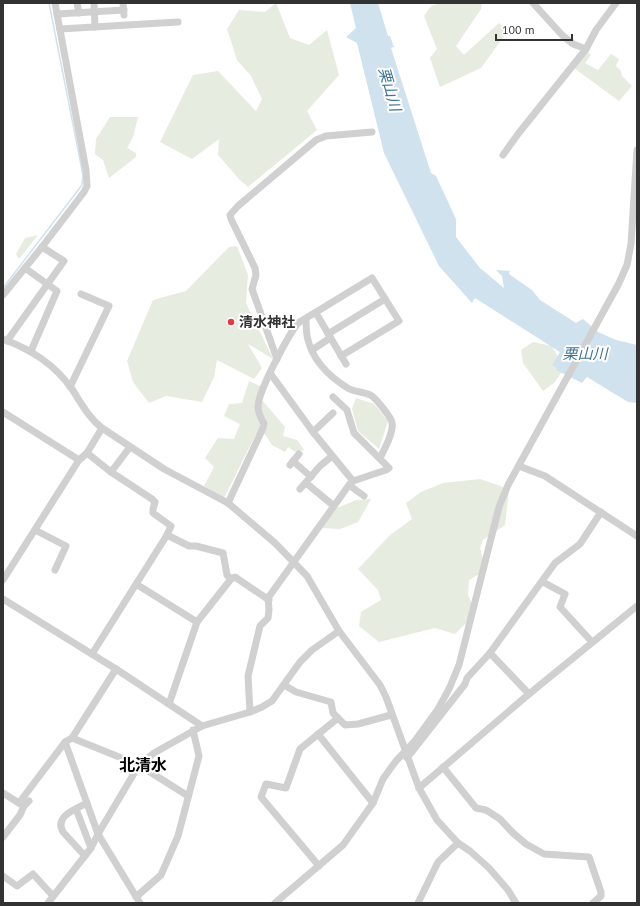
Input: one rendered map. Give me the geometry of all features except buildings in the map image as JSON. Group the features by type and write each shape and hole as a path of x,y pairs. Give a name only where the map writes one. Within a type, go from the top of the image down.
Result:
{"street":[{"path":"3,295 84,192 86,186 87,178 55,3"},
{"path":"77,3 79,13"},
{"path":"94,3 94,27"},
{"path":"533,3 573,44 586,49"},
{"path":"503,155 586,49 596,30 616,3"},
{"path":"57,14 124,10"},
{"path":"60,29 178,22"},
{"path":"277,359 252,289 256,275 255,268 230,219 230,214 316,140 326,136 372,132"},
{"path":"406,755 438,709 459,665 499,507 508,485 618,285 627,265 634,244 637,150"},
{"path":"42,247 64,262 5,340 31,351 53,366 70,387 94,422 164,469 228,503 295,562 307,576 339,631 380,685 386,697 419,788 437,820 458,843 490,868 504,884 516,903"},
{"path":"25,268 57,291 31,351"},
{"path":"228,503 264,424 258,413 258,400 293,329 298,323 372,278 399,321 341,356"},
{"path":"70,387 109,306 81,294"},
{"path":"312,350 329,336 385,299"},
{"path":"316,313 346,364"},
{"path":"306,319 308,340 318,362 327,372 347,388 373,396 391,419 393,424 391,432 380,458"},
{"path":"270,373 351,483 364,496"},
{"path":"250,712 248,676 260,626 268,618 268,598 351,483 389,468 354,433 347,410 333,397"},
{"path":"3,412 80,460"},
{"path":"313,432 333,413"},
{"path":"3,580 34,530 80,460 87,453 102,428"},
{"path":"111,472 130,447"},
{"path":"87,453 111,472 155,502 153,512 171,526 167,535 92,654"},
{"path":"299,454 292,463 334,506"},
{"path":"300,489 320,466 332,456"},
{"path":"519,466 545,476 637,536"},
{"path":"275,903 343,845 373,803 383,779 396,761 406,755 465,684 467,678 490,653 555,564 580,544 601,512"},
{"path":"34,530 66,546 55,570"},
{"path":"167,535 189,546 196,546 223,553 227,575 230,579"},
{"path":"169,704 197,622 230,579 235,578 269,600"},
{"path":"543,582 565,594 560,606 592,642"},
{"path":"136,584 197,622"},
{"path":"3,599 116,668 202,726"},
{"path":"419,788 529,694 637,606"},
{"path":"48,903 91,848 139,765 154,753 193,730 250,712 272,701 300,662 312,650 339,631"},
{"path":"490,653 529,694"},
{"path":"3,837 20,815 24,803 65,742 72,738 116,668"},
{"path":"454,678 461,680 467,678"},
{"path":"284,685 296,692 330,702 333,713 345,725 358,724 392,715"},
{"path":"319,866 262,797 266,784 286,788 300,749 338,718"},
{"path":"65,742 98,834 138,900 161,875 178,836 199,756 193,730"},
{"path":"318,734 373,803"},
{"path":"72,738 139,765 188,796"},
{"path":"443,767 476,808 482,808 500,819 512,833 526,844 544,854 589,858 602,892 601,896 593,903"},
{"path":"3,793 24,803"},
{"path":"85,856 60,827 60,823 62,818 87,803"},
{"path":"76,809 91,848"},
{"path":"418,903 438,862 458,843"},
{"path":"3,876 17,886 33,874 53,896"}],"shaded area":[{"path":"276,3 290,38 309,45 327,30 339,75 307,111 317,130 248,187 218,155 219,139 192,159 160,142 193,75 218,71 256,111 262,99 251,76 237,60 227,29 239,10 265,12"},
{"path":"441,3 482,3 481,9 456,46 464,55 499,23 507,32 481,68 440,87 430,58 437,49 424,16 431,6"},
{"path":"587,51 591,55 585,63 598,70 611,54 619,59 616,66 621,71 622,76 632,86 619,101 574,68"},
{"path":"110,117 138,117 133,137 127,148 136,153 136,157 109,178 103,160 95,154 96,139"},
{"path":"38,235 19,259 16,254 25,238"},
{"path":"237,246 248,275 246,303 273,359 248,344 262,368 254,379 217,360 214,377 202,402 166,396 149,403 133,382 127,361 153,300 186,291 229,247"},
{"path":"533,342 552,346 564,369 554,383 543,391 523,363 521,350"},
{"path":"249,381 262,387 262,400 285,427 283,436 297,440 304,450 296,452 288,447 285,452 272,445 265,434 256,434 224,498 204,486 214,467 205,458 218,438 234,439 240,424 224,416 229,404 242,403"},
{"path":"356,398 374,404 388,421 379,449 358,431 352,409"},
{"path":"480,479 509,489 505,525 483,540 480,548 486,570 469,580 468,595 476,613 455,634 435,628 379,642 359,626 361,612 381,600 378,590 358,569 390,535 412,519 406,503 421,492 443,483"},
{"path":"371,499 358,522 340,529 321,528 337,508 356,500"}],"water":[{"name":"栗山川","path":"350,3 378,3 388,36 390,36 394,47 391,48 431,173 436,176 456,219 456,237 480,268 504,288 502,276 496,270 510,271 509,274 532,290 540,300 576,323 583,319 598,332 616,340 637,345 637,403 628,402 587,377 582,383 556,370 557,368 552,365 560,352 475,298 472,303 439,266 384,153 357,43 346,37 356,28"}],"waterway":[{"path":"3,288 82,185 83,175 49,3"}],"place":[{"name":"清水神社","path":"231,322"}],"district":[{"name":"北清水","path":"143,765"}]}
